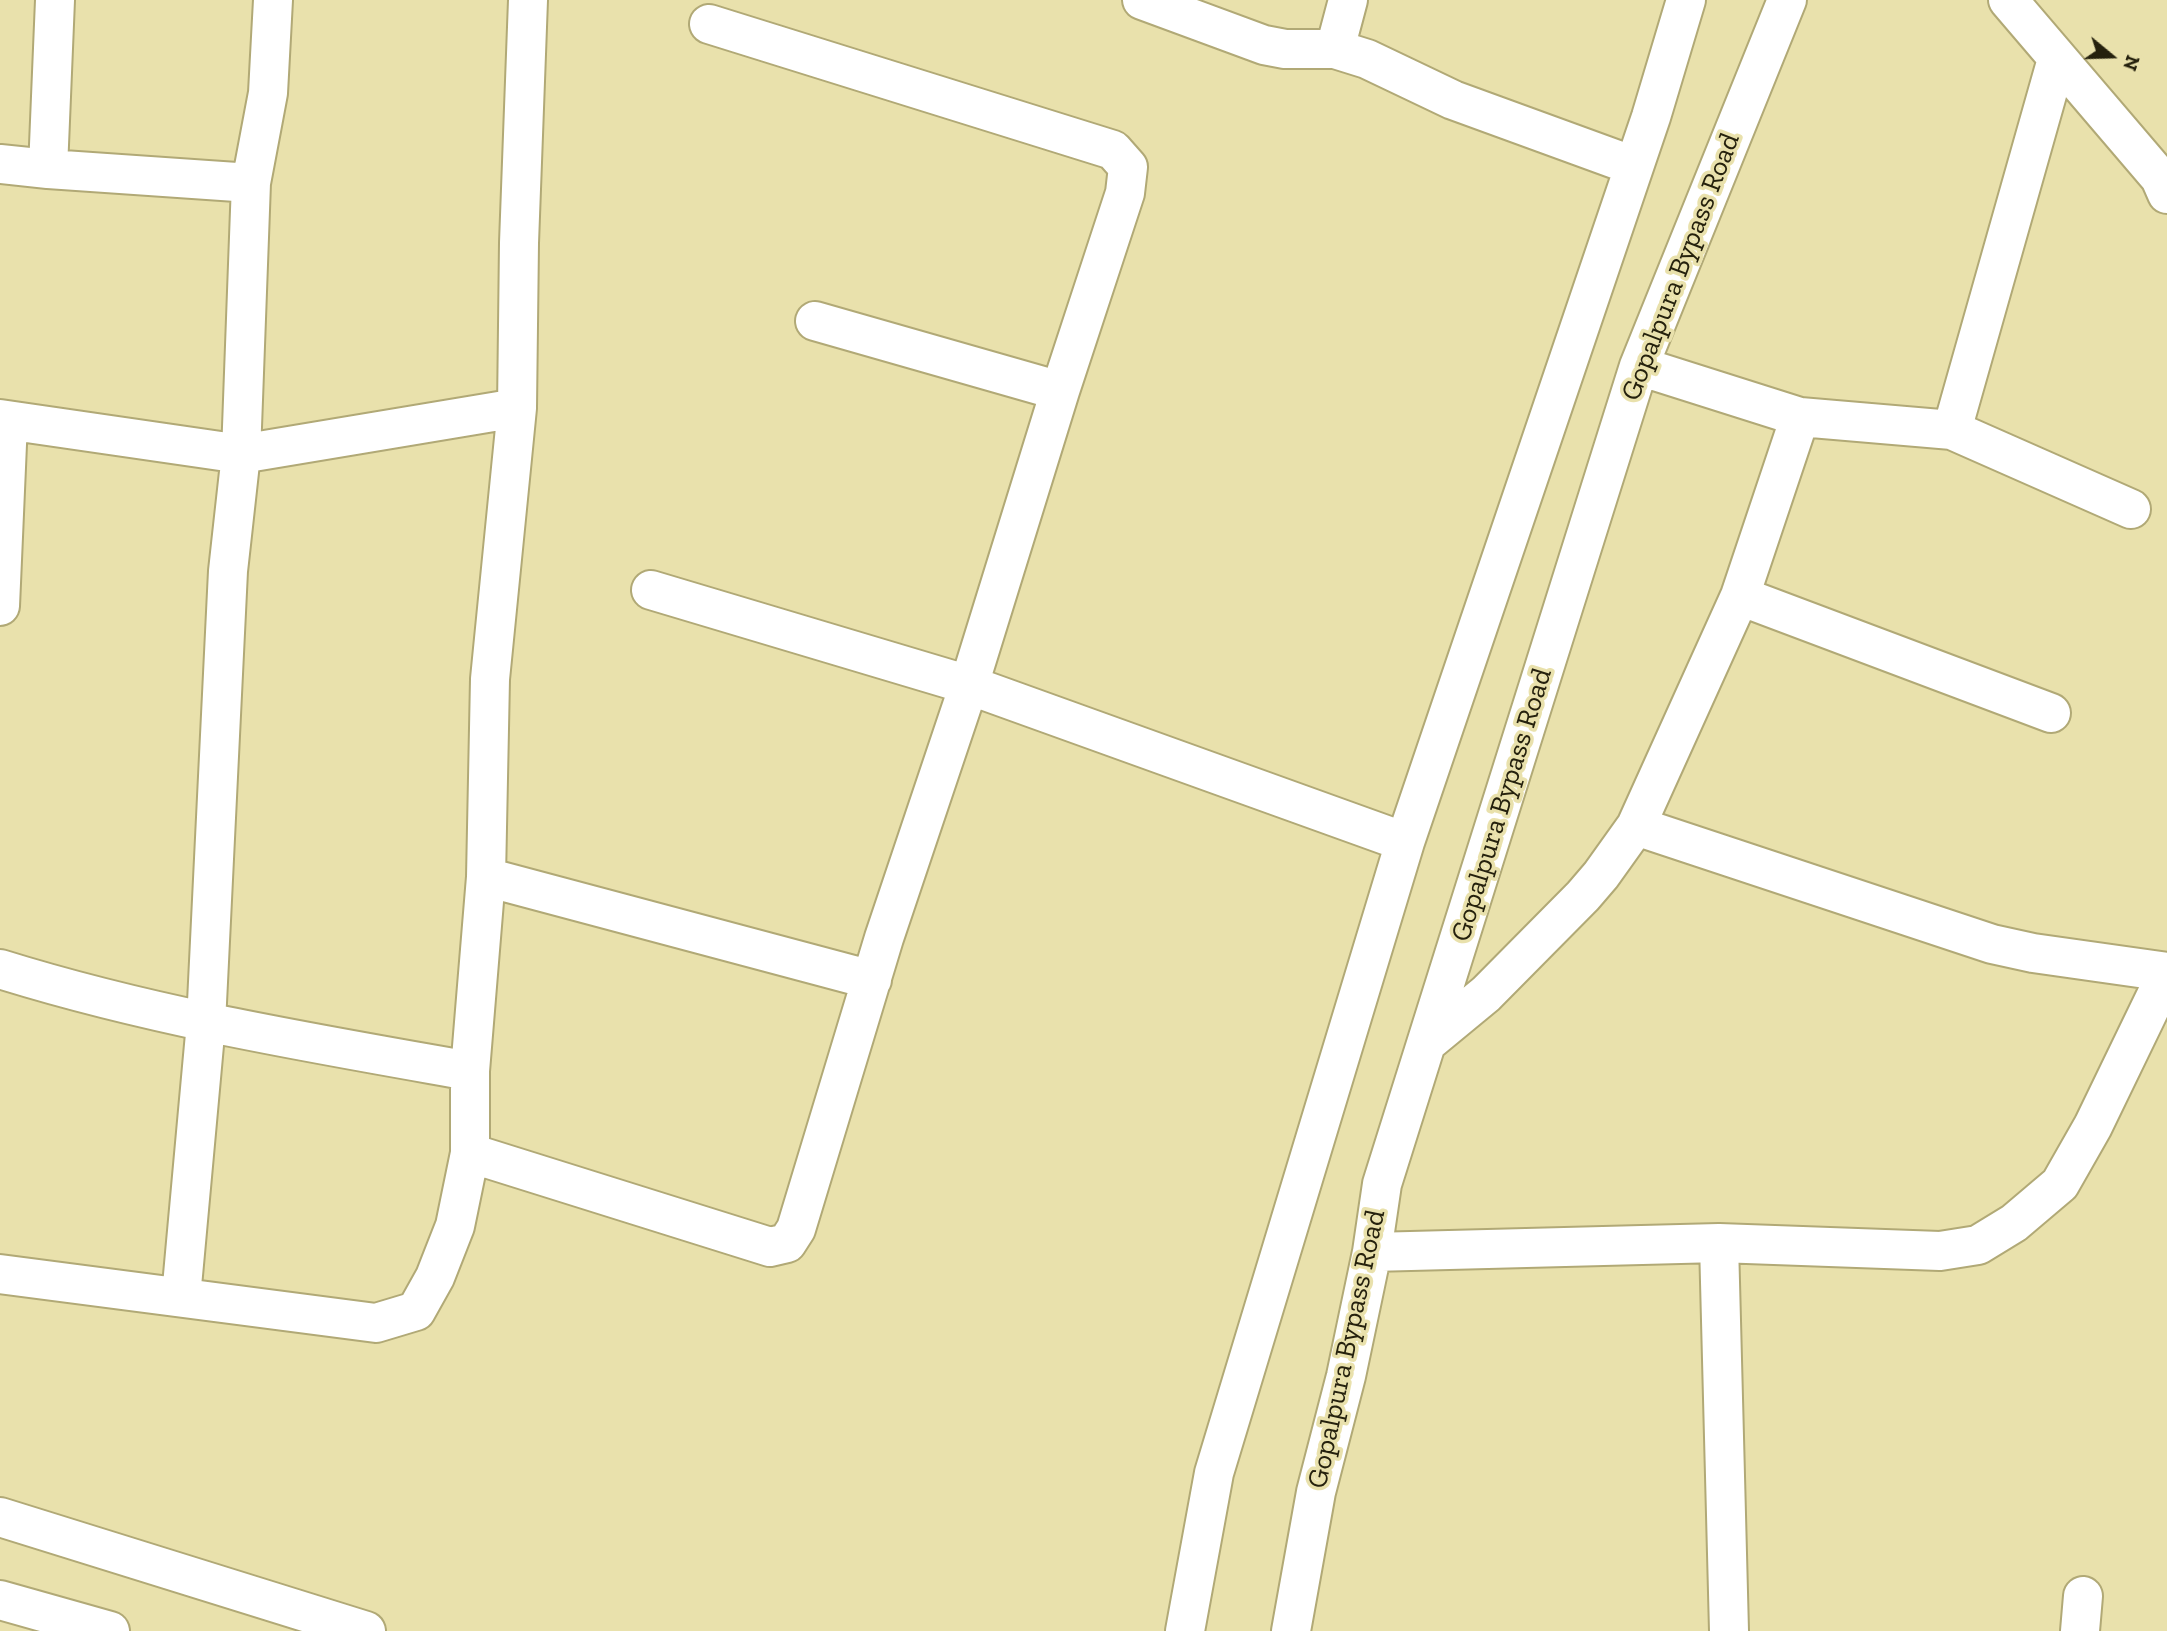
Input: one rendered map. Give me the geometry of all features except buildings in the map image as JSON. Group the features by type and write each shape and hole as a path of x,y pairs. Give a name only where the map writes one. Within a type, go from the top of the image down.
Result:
{"street":[{"path":"48,169 55,0"},
{"path":"181,1297 206,1023 228,571 241,454 251,183 268,93 272,0"},
{"path":"0,1274 376,1323 416,1311 435,1278 454,1226 470,1153 470,1072 486,877 490,678 517,408 519,243 528,0"},
{"path":"1142,0 1264,46 1285,49 1335,49 1367,59 1453,100 1634,166"},
{"path":"1335,49 1348,0"},
{"path":"1185,1631 1214,1472 1405,842 1634,166 1686,0"},
{"name":"Gopalpura Bypass Road","path":"1291,1631 1316,1492 1346,1376 1372,1252 1382,1184 1639,366 1787,0"},
{"path":"2007,0 2160,178 2167,194"},
{"path":"470,1153 771,1247 788,1243 796,1229 872,980 1125,193 1128,167 1114,150 709,24"},
{"path":"1952,430 2057,59"},
{"path":"0,164 251,183"},
{"path":"815,321 1060,391"},
{"path":"1639,366 1800,417 1952,430 2131,509"},
{"path":"0,606 4,420 241,454 517,408"},
{"path":"1429,1041 1486,993 1583,896 1636,826 1740,596 1800,417"},
{"path":"651,590 969,685 1405,842"},
{"path":"1740,596 2051,713"},
{"path":"1372,1252 1719,1243 1940,1251 1978,1245 2014,1223 2060,1184 2099,1115 2167,972 2034,953 1992,944 1636,826"},
{"path":"486,877 872,980"},
{"path":"0,969 206,1023 470,1072"},
{"path":"1719,1243 1729,1631"},
{"path":"0,1517 366,1631"},
{"path":"0,1600 110,1631"}]}
